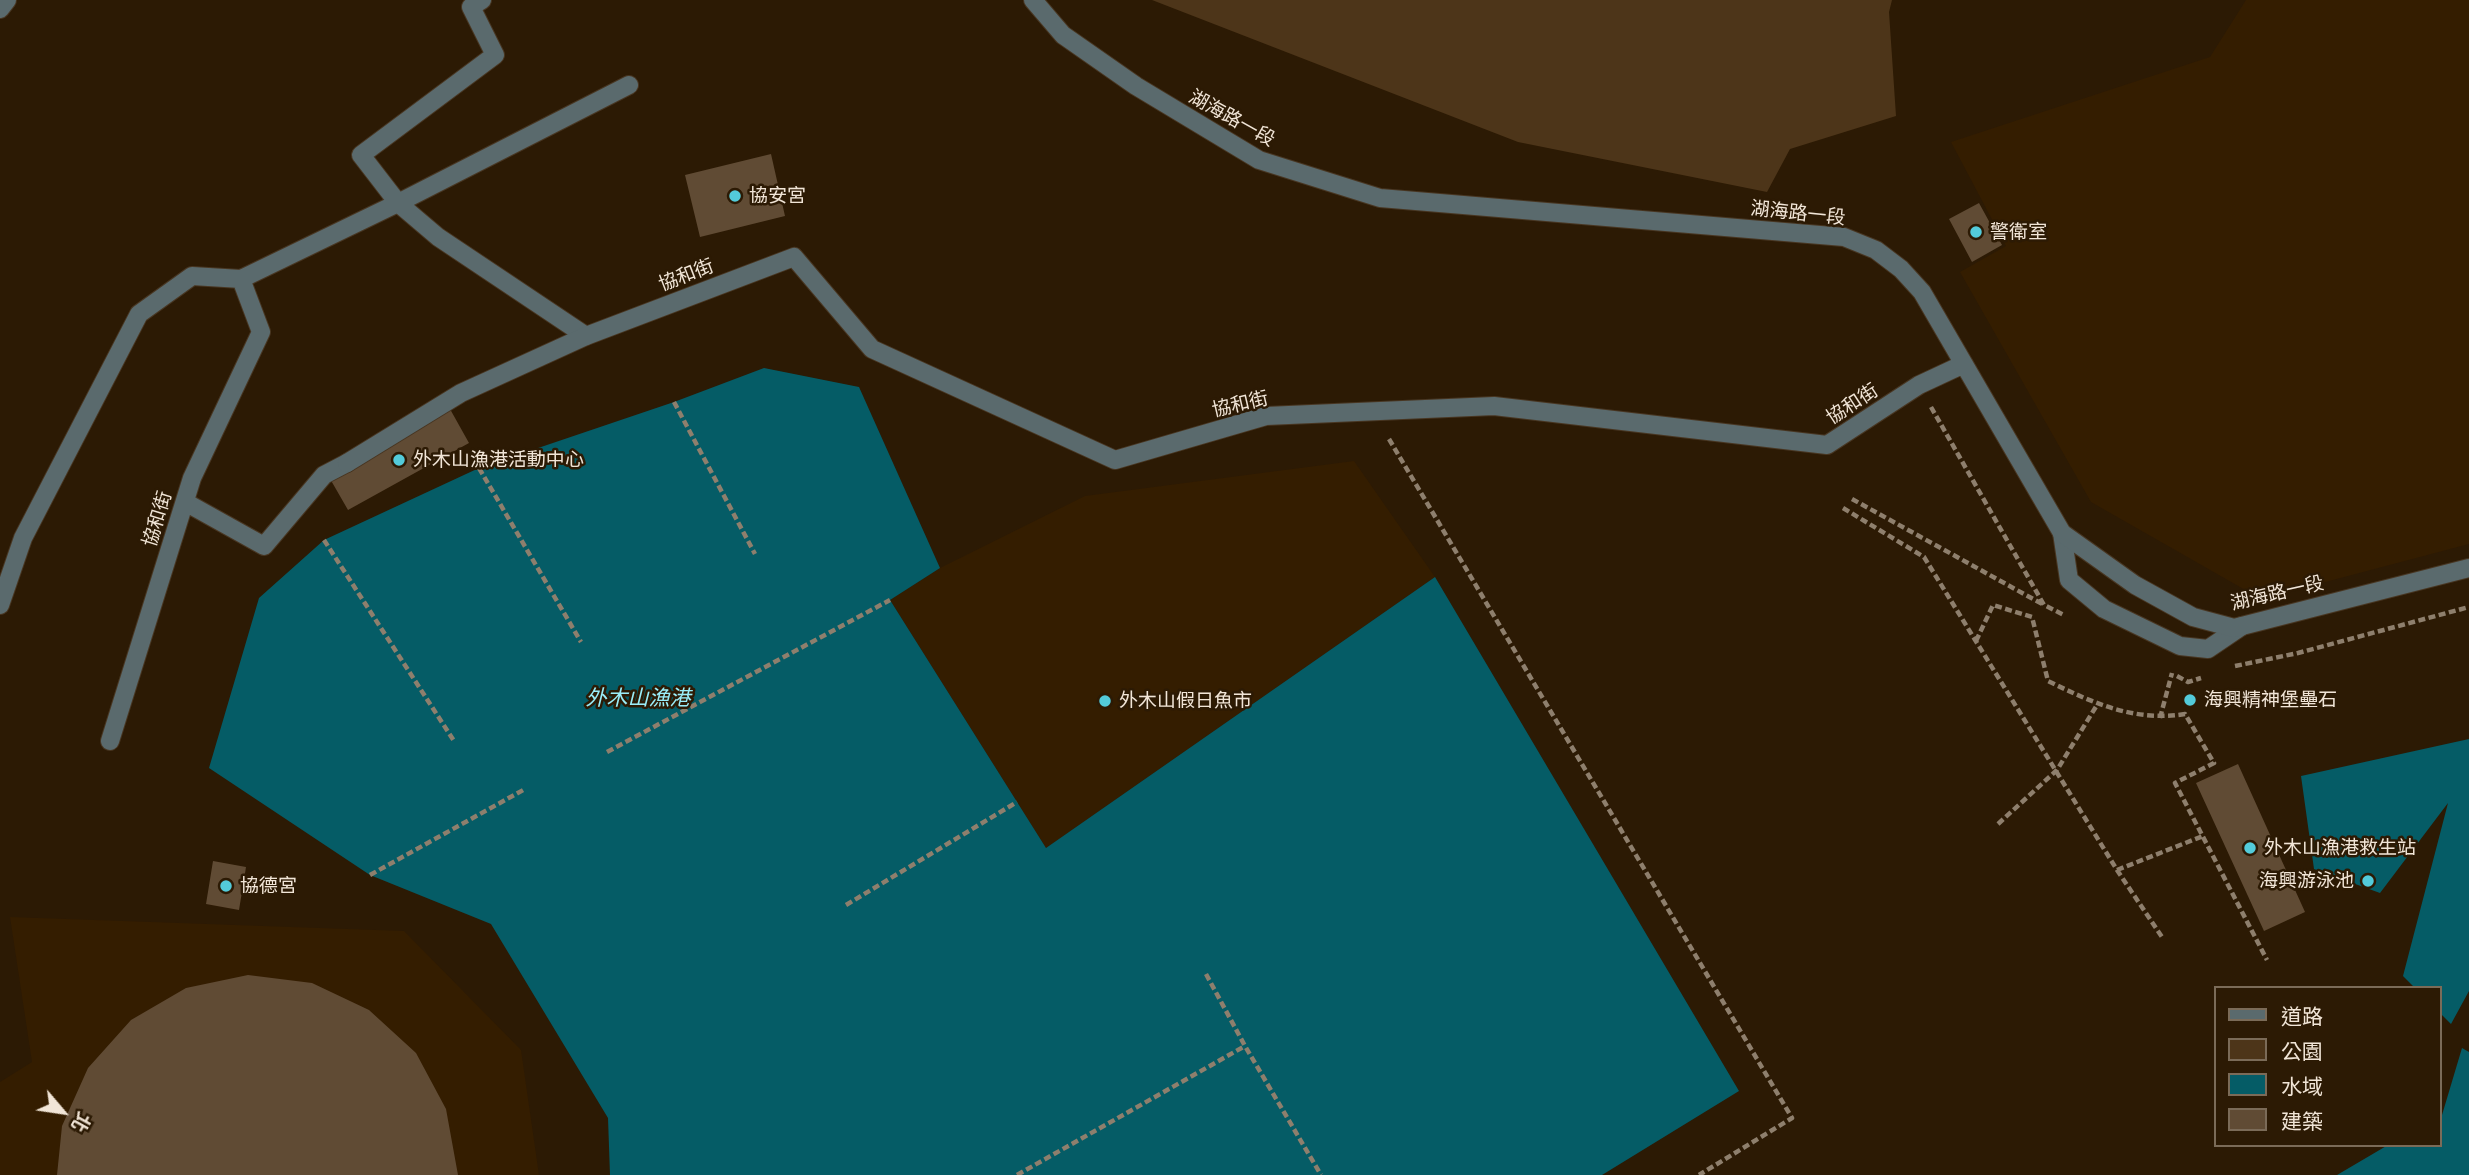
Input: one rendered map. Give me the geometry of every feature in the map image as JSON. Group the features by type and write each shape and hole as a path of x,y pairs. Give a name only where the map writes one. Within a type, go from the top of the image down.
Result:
{"street":[{"path":"0,9 7,0"},
{"path":"482,0 471,7 495,55 361,155 398,203 438,237 586,336"},
{"name":"湖海路一段","path":"1033,0 1063,35 1094,57 1136,86 1259,160 1380,198 1844,237 1876,250 1901,269 1922,292 2062,533 2135,585 2193,617 2234,628 2469,568"},
{"path":"0,605 23,538 139,314 192,276 241,279 398,203 629,85"},
{"name":"協和街","path":"185,502 264,546 324,475 461,393 586,336 794,257 872,349 1115,460 1266,416 1493,405 1827,445 1919,385 1964,365"},
{"name":"協和街","path":"110,741 192,478 261,332 241,279"},
{"path":"2062,533 2068,580 2104,609 2180,646 2208,649 2242,626"}],"path":[{"path":"674,402 755,554"},
{"path":"1386,436 1792,1118 1699,1175"},
{"path":"479,468 581,642"},
{"path":"1852,499 2044,605"},
{"path":"1843,509 1924,557 2117,870 2162,937"},
{"path":"324,540 454,741"},
{"path":"607,752 890,600"},
{"path":"1976,641 1993,605 2032,617 2048,681 2097,705 2160,718 2185,714 2214,763 2175,783 2267,960"},
{"path":"2160,718 2172,673"},
{"path":"1998,824 2057,771 2097,705"},
{"path":"370,875 525,789"},
{"path":"846,905 1017,802"},
{"path":"2117,870 2203,836"},
{"path":"1206,974 1321,1175"},
{"path":"1017,1175 1245,1046"}],"shaded area":[{"path":"2246,0 2469,0 2469,544 2261,599 2091,502 1960,272 2006,246 1951,142 2210,57"},
{"name":"外木山假日魚市","path":"1354,461 1435,577 1046,848 890,600 940,568 1085,496"},
{"path":"10,917 404,931 521,1050 539,1175 0,1175 0,1082 32,1062"}],"green space":[{"path":"1152,0 1892,0 1889,12 1896,116 1790,149 1767,192 1518,142"}],"water":[{"name":"外木山漁港","path":"764,368 859,387 940,568 890,600 1046,848 1435,577 1739,1091 1602,1175 610,1175 608,1118 491,924 370,875 209,768 259,598 324,540 479,468 674,402"},
{"name":"海興游泳池","path":"2469,739 2469,991 2451,1024 2441,1014 2441,986 2413,986 2403,976 2448,803 2380,893 2314,869 2301,776"},
{"path":"2462,1048 2469,1052 2469,1175 2337,1175 2385,1147 2441,1147 2442,1115"}],"building":[{"name":"協安宮","path":"771,154 785,216 700,237 685,175"},
{"name":"警衛室","path":"1979,203 2002,245 1972,262 1949,219"},
{"name":"外木山漁港活動中心","path":"450,409 469,443 348,510 329,477"},
{"name":"外木山漁港救生站","path":"2238,764 2305,912 2264,931 2196,783"},
{"name":"協德宮","path":"213,861 246,867 239,910 206,904"},
{"path":"248,975 312,983 369,1010 416,1053 446,1109 458,1175 57,1175 62,1126 88,1068 131,1020 186,988"}],"place":[{"name":"協安宮","path":"735,196"},
{"name":"警衛室","path":"1976,232"},
{"name":"外木山漁港活動中心","path":"399,460"},
{"name":"海興精神堡壘石","path":"2190,700"},
{"name":"外木山假日魚市","path":"1105,701"},
{"name":"外木山漁港救生站","path":"2250,848"},
{"name":"海興游泳池","path":"2368,881"},
{"name":"協德宮","path":"226,886"}]}
